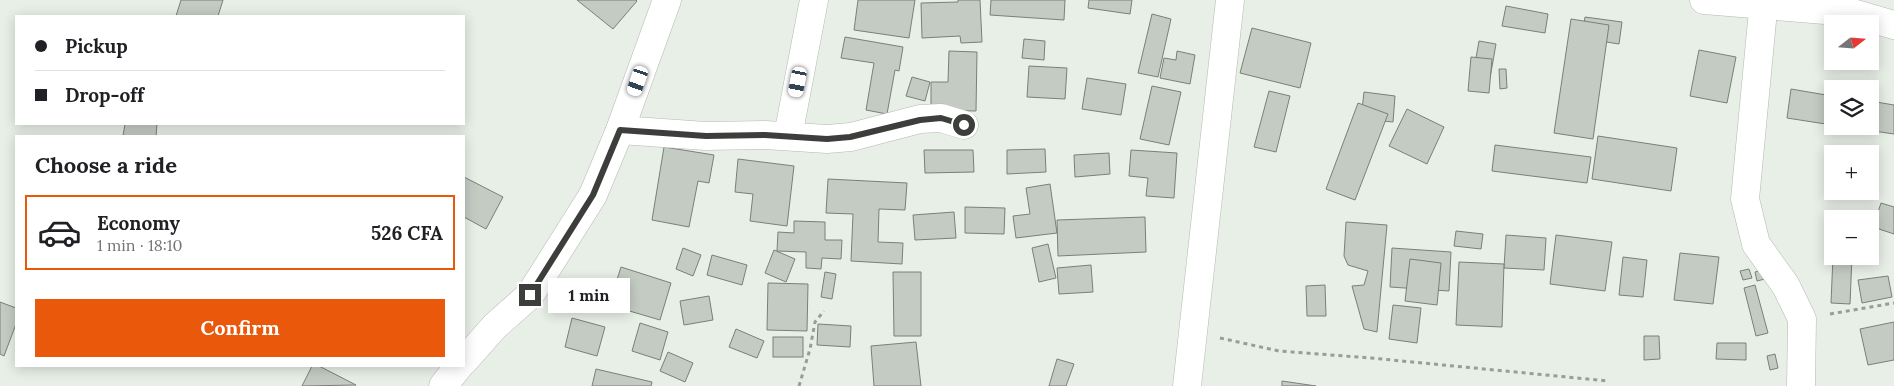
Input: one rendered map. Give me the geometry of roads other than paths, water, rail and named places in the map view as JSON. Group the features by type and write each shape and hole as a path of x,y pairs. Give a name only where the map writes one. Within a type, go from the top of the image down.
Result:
{"street":[{"path":"465,360 496,326 530,295 593,195 620,130 667,0"},
{"path":"788,136 814,0"},
{"path":"1187,386 1230,0"},
{"path":"1704,0 1764,2 1849,12 1894,25"},
{"path":"1764,2 1745,199 1756,244 1786,286 1802,319 1801,386"},
{"path":"620,130 706,136 788,136 827,139 850,137 920,120 941,118 964,125"},
{"path":"443,386 458,367"}]}
